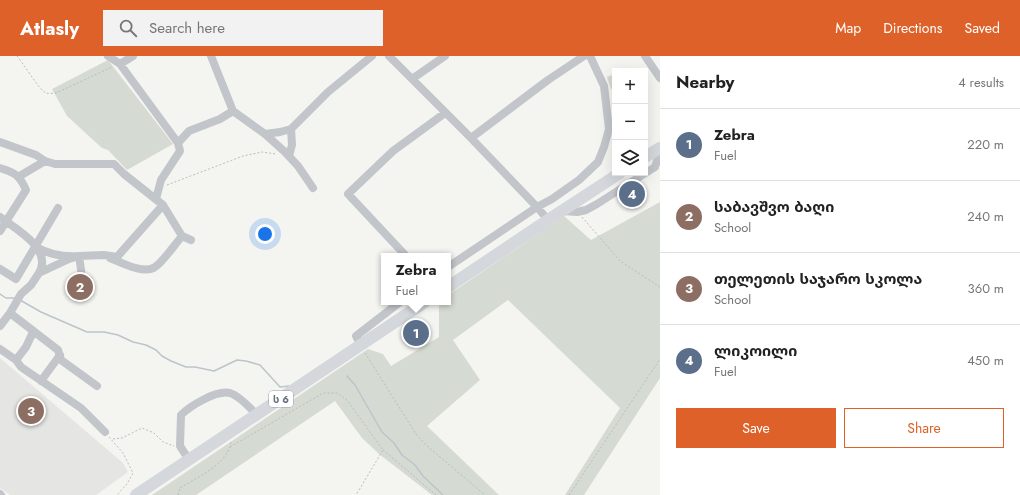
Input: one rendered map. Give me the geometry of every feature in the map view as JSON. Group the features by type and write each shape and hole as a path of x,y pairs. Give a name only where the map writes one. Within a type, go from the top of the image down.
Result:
{"highway":[{"path":"648,155 660,148"},
{"path":"451,285 616,176"},
{"name":"ს 6","path":"136,495 421,305"}],"street":[{"path":"108,56 120,64 178,144 180,151 161,180 156,199"},
{"path":"120,64 133,56"},
{"path":"211,56 234,111 265,134 289,156 313,188"},
{"path":"265,134 291,129 328,92 372,56"},
{"path":"389,56 471,138 548,220"},
{"path":"412,79 445,56"},
{"path":"471,138 548,80 584,56"},
{"path":"451,265 552,199 579,180 598,162 609,129 604,86 590,56"},
{"path":"645,56 660,78"},
{"path":"178,144 189,131 220,119 234,111"},
{"path":"403,253 348,194 393,152 445,113"},
{"path":"289,156 292,145 291,129"},
{"path":"0,142 36,155 44,161 55,164 114,164 124,174 163,205 182,236 191,240"},
{"path":"563,211 577,212 586,210 597,204 655,167 660,152"},
{"path":"18,177 44,161"},
{"path":"0,168 12,172 22,180 26,190 3,219 0,231"},
{"path":"36,246 46,253 65,256 104,255 117,257 163,205"},
{"path":"0,269 16,279 58,208"},
{"path":"0,326 39,273 43,262 36,246 32,241 3,219"},
{"path":"104,255 128,266 147,270 155,268 182,236"},
{"path":"39,273 68,259 79,256"},
{"path":"79,256 82,276 89,280"},
{"path":"361,346 356,336 396,305"},
{"path":"10,313 58,350 61,360 97,386"},
{"path":"16,360 26,347 33,332"},
{"path":"0,349 16,360 21,367 81,408 105,432"},
{"path":"41,381 60,355"},
{"path":"189,460 180,446 181,415 188,408 200,401 221,393 231,393 240,398 257,414"}],"path":[{"path":"17,56 41,90 47,93 56,93 120,64"},
{"path":"159,188 243,156 262,152 276,154"},
{"path":"577,212 620,261 660,287"},
{"path":"361,346 416,434 427,446 485,495"},
{"path":"569,495 660,359"},
{"path":"230,447 323,393 337,393 347,400 383,450 436,495"},
{"path":"111,440 122,438 142,428 154,433 163,442 173,446 180,446"},
{"path":"105,432 123,453 133,473 127,484 117,495"},
{"path":"178,495 180,488 216,466 228,453 232,443 228,433"},
{"path":"356,495 383,450"}],"shaded area":[{"path":"108,60 173,144 127,170 108,150 102,148 67,116 52,89"},
{"path":"612,75 612,89 611,89 607,77"},
{"path":"660,202 660,378 584,495 565,495 620,408 508,300 453,340 480,380 427,426 499,495 432,495 379,454 362,438 335,401 196,495 152,495 368,349 383,354 391,366 439,337 439,305 451,305 451,293 564,216 591,240"},
{"path":"0,358 123,463 128,472 96,495 10,495 0,488"}],"waterway":[{"path":"0,294 6,298 15,298"},
{"path":"20,300 41,312 87,332 104,332 118,335 133,342 146,345 171,361 186,367 195,367 214,371 237,360 246,361 260,365 280,387 289,386"},
{"path":"347,376 355,385 382,432 394,443 402,455 415,465 423,476 443,495"}],"place":[{"name":"ლიკოილი","path":"632,194"},
{"name":"საბავშვო ბაღი","path":"80,287"},
{"name":"Zebra","path":"416,333"},
{"name":"თელეთის საჯარო სკოლა","path":"31,411"}]}
